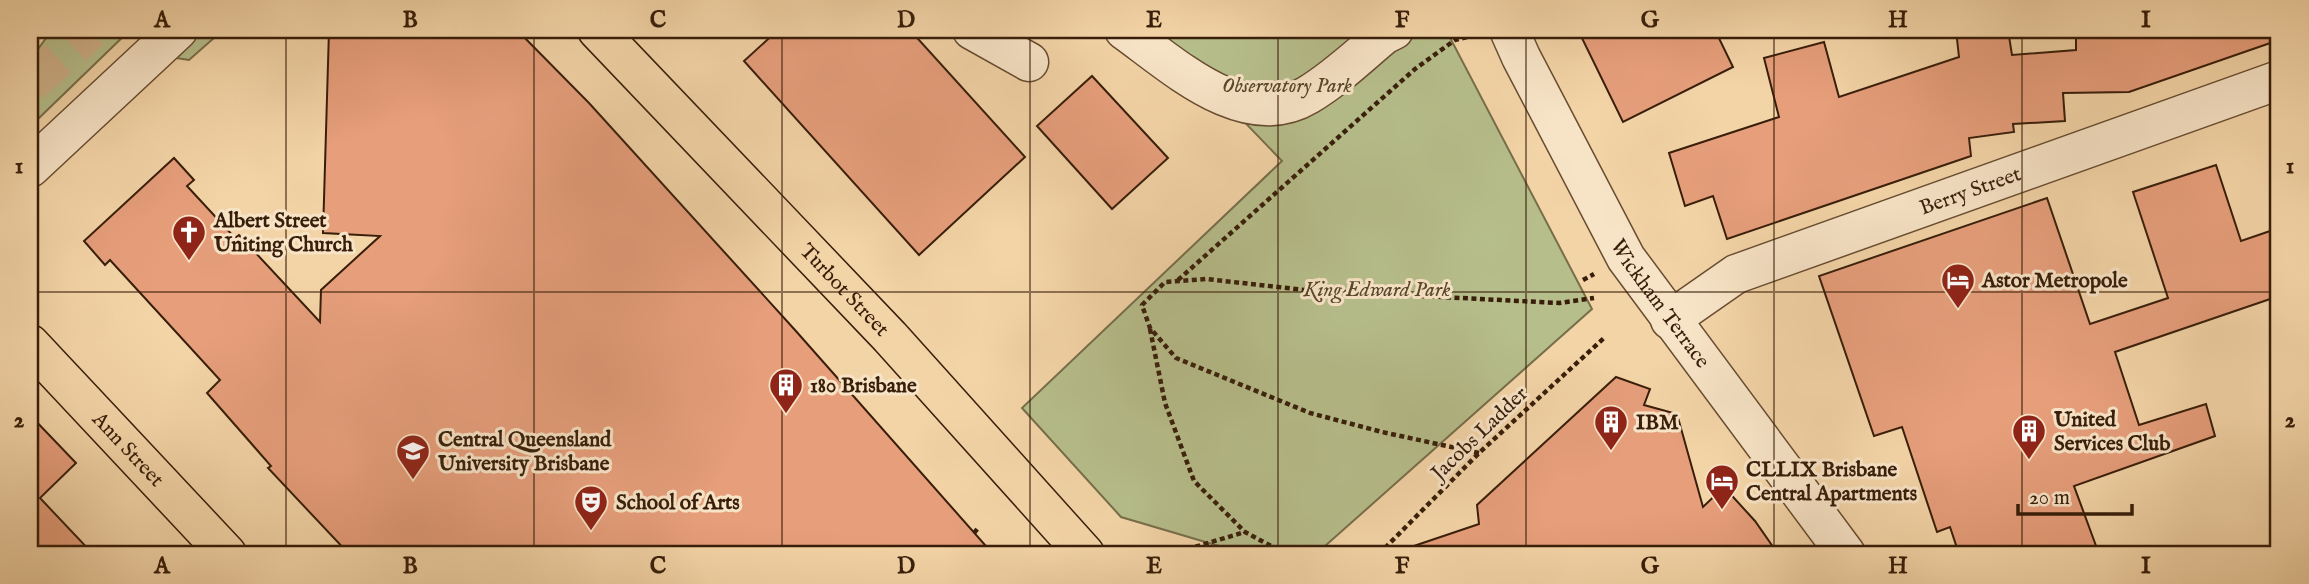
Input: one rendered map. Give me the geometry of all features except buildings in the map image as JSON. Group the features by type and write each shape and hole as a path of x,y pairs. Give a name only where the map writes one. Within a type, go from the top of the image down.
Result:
{"main road":[{"name":"Turbot Street","path":"597,30 890,338 1085,554"},
{"name":"Ann Street","path":"30,344 227,554"}],"street":[{"path":"30,168 178,30"},
{"path":"972,30 1029,61"},
{"path":"1124,30 1222,97 1255,107 1281,107 1308,96 1384,35 1394,30"},
{"name":"Wickham Terrace","path":"1495,31 1521,57 1626,258 1846,554"},
{"name":"Berry Street","path":"1670,320 1736,274 2279,80"}],"path":[{"path":"1178,281 1415,69 1455,40 1495,31"},
{"path":"1286,554 1245,531 1194,481 1166,403 1150,328 1142,304 1165,282 1206,279 1305,290 1559,303 1594,298"},
{"path":"1150,328 1177,358 1310,413 1479,453"},
{"name":"Jacobs Ladder","path":"1379,554 1479,453 1604,338"},
{"path":"974,533 979,527"},
{"path":"1171,554 1245,531"}],"green space":[{"path":"52,30 130,30 39,118 30,120 30,60"},
{"path":"198,30 223,30 189,60 170,57"},
{"name":"King Edward Park","path":"1156,30 1446,30 1592,309 1316,554 1246,554 1121,517 1022,408 1282,161"}],"tunnel":[{"path":"30,84 91,30"}],"place":[{"name":"Albert Street Uniting Church","path":"189,262"},
{"name":"Astor Metropole","path":"1958,310"},
{"name":"180 Brisbane","path":"786,415"},
{"name":"IBM","path":"1611,452"},
{"name":"United Services Club","path":"2029,461"},
{"name":"Central Queensland University Brisbane","path":"413,481"},
{"name":"CLLIX Brisbane Central Apartments","path":"1722,511"},
{"name":"School of Arts","path":"591,532"}],"park label":[{"name":"Observatory Park","path":"1287,85"}]}
